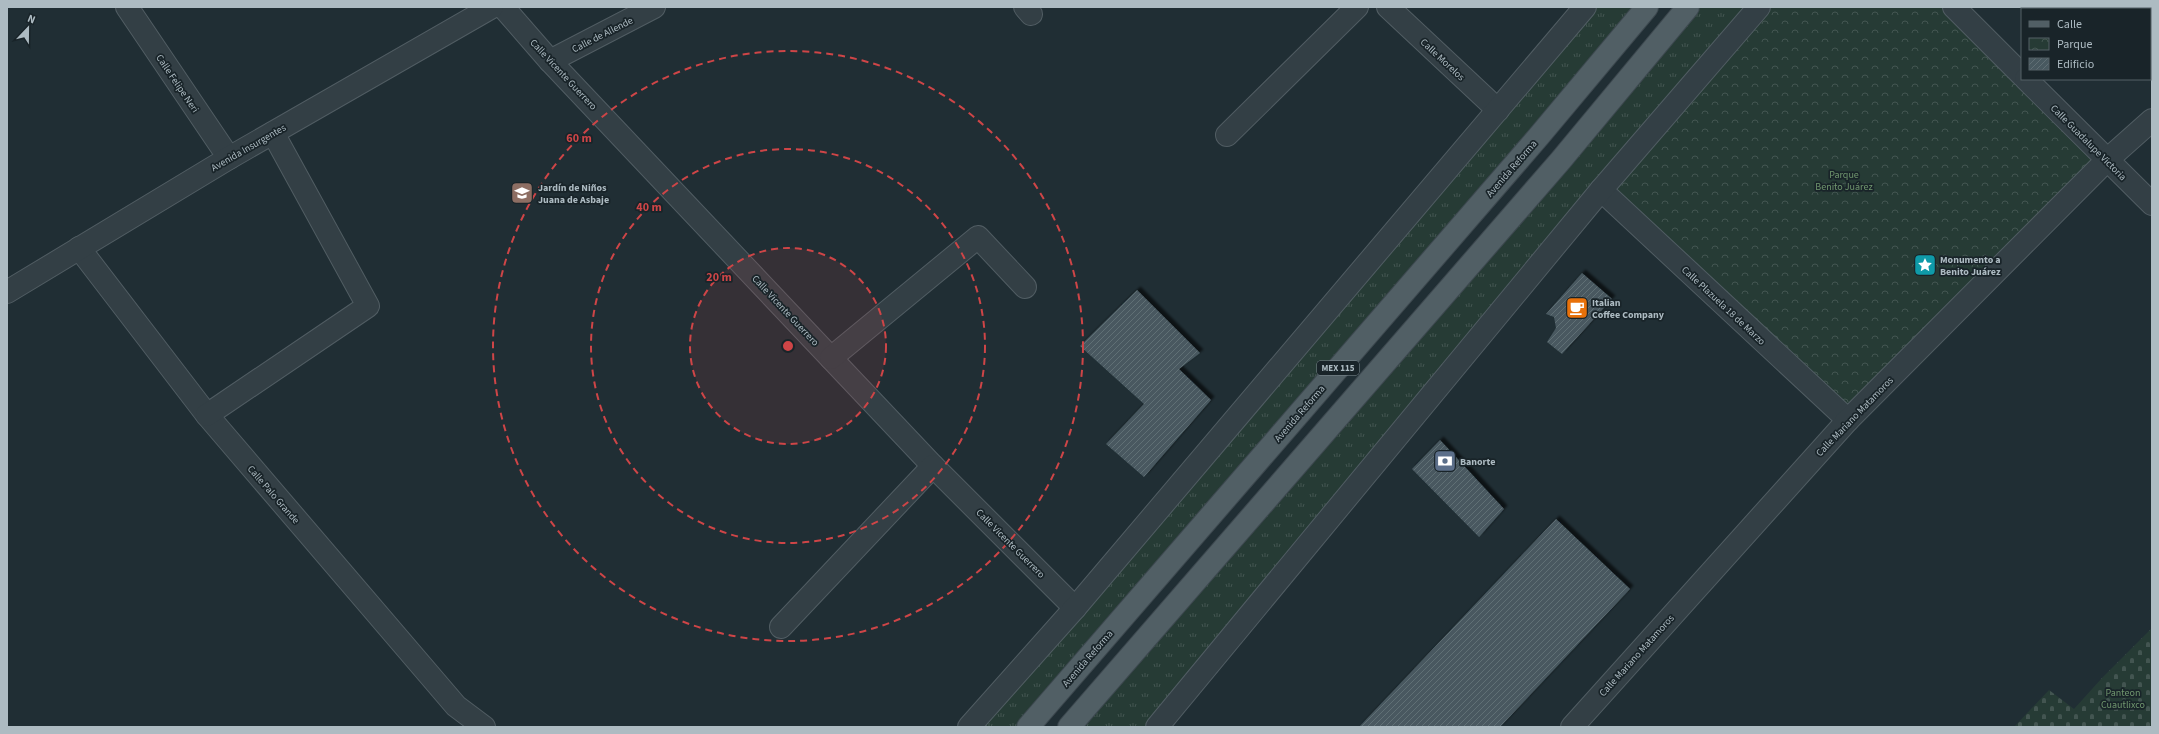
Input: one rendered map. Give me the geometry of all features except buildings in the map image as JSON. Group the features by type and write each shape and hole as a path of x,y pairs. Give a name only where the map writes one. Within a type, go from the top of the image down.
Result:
{"main road":[{"name":"Avenida Reforma","path":"1028,727 1528,148 1647,7"},
{"name":"MEX 115","path":"1069,727 1561,160 1688,7"}],"street":[{"name":"Calle Felipe Neri","path":"127,7 229,158"},
{"name":"Avenida Insurgentes","path":"7,292 229,158 492,7"},
{"name":"Calle Vicente Guerrero","path":"502,7 550,61 933,466 1075,608"},
{"name":"Calle de Allende","path":"550,61 654,7"},
{"path":"1227,135 1357,7"},
{"name":"Calle Morelos","path":"1388,7 1498,110"},
{"path":"969,727 1075,608 1584,7"},
{"path":"1160,726 1601,190 1759,7"},
{"path":"1954,7 2021,74"},
{"name":"Calle Guadalupe Victoria","path":"2027,80 2152,204"},
{"name":"Calle Mariano Matamoros","path":"1572,727 1848,420 2107,160 2152,120"},
{"path":"207,415 368,306 273,133"},
{"name":"Calle Plazuela 18 de Marzo","path":"1601,190 1848,420"},
{"path":"831,358 978,238 1025,287"},
{"name":"Calle Palo Grande","path":"79,248 207,415 456,706 484,727"},
{"path":"781,627 933,466"}],"green space":[{"path":"1585,7 1647,7 1028,727 969,727"},
{"path":"1688,7 1759,7 1157,727 1069,727"},
{"name":"Parque Benito Juárez","path":"1759,7 1954,7 2021,74 2021,80 2027,80 2107,160 1848,420 1601,190"},
{"name":"Panteon Cuautlixco","path":"2152,628 2152,727 2014,727 2049,690 2074,709 2102,678"}],"place":[{"name":"Jardín de Niños Juana de Asbaje","path":"522,193"},
{"name":"Monumento a Benito Juárez","path":"1925,265"},
{"name":"Italian Coffee Company","path":"1577,308"},
{"name":"Banorte","path":"1445,461"}]}
